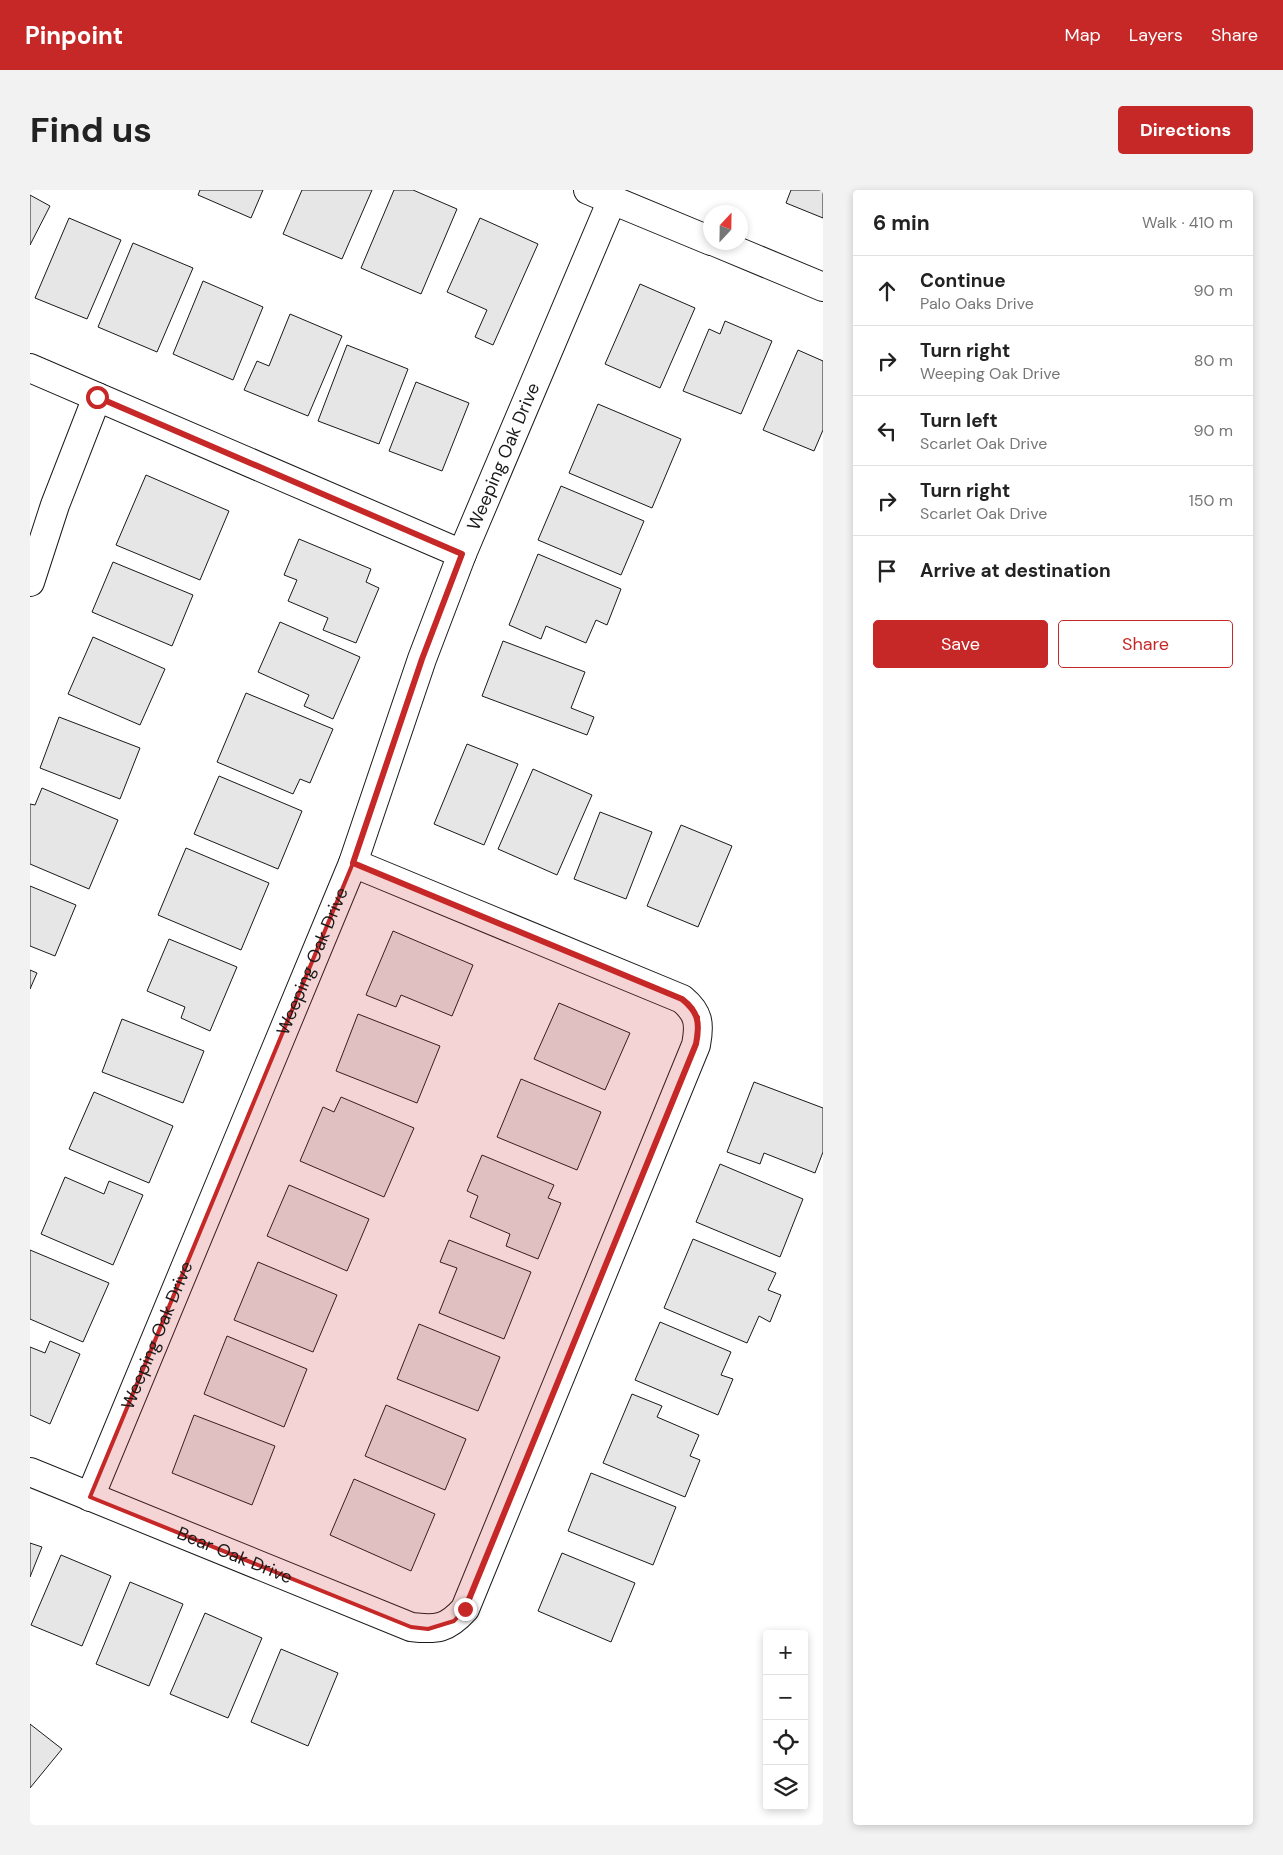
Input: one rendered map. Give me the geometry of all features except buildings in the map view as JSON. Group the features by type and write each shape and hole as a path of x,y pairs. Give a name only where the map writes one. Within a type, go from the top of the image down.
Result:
{"street":[{"path":"600,195 703,238"},
{"name":"Weeping Oak Drive","path":"90,1497 353,863 422,659 600,195"},
{"path":"734,250 823,288"},
{"path":"30,368 462,554"},
{"path":"30,582 49,522 97,397"},
{"name":"Bear Oak Drive","path":"30,1472 411,1627 441,1628 454,1621 465,1609 696,1044 699,1030 698,1017 692,1007 682,999 353,863"}],"highlighted area":[{"path":"353,863 682,999 698,1017 696,1045 465,1609 454,1621 428,1629 411,1627 90,1497"}],"route":[{"path":"97,397 462,554 422,659 383,781 353,863 682,999 692,1007 698,1017 699,1030 696,1044 465,1609"}]}
